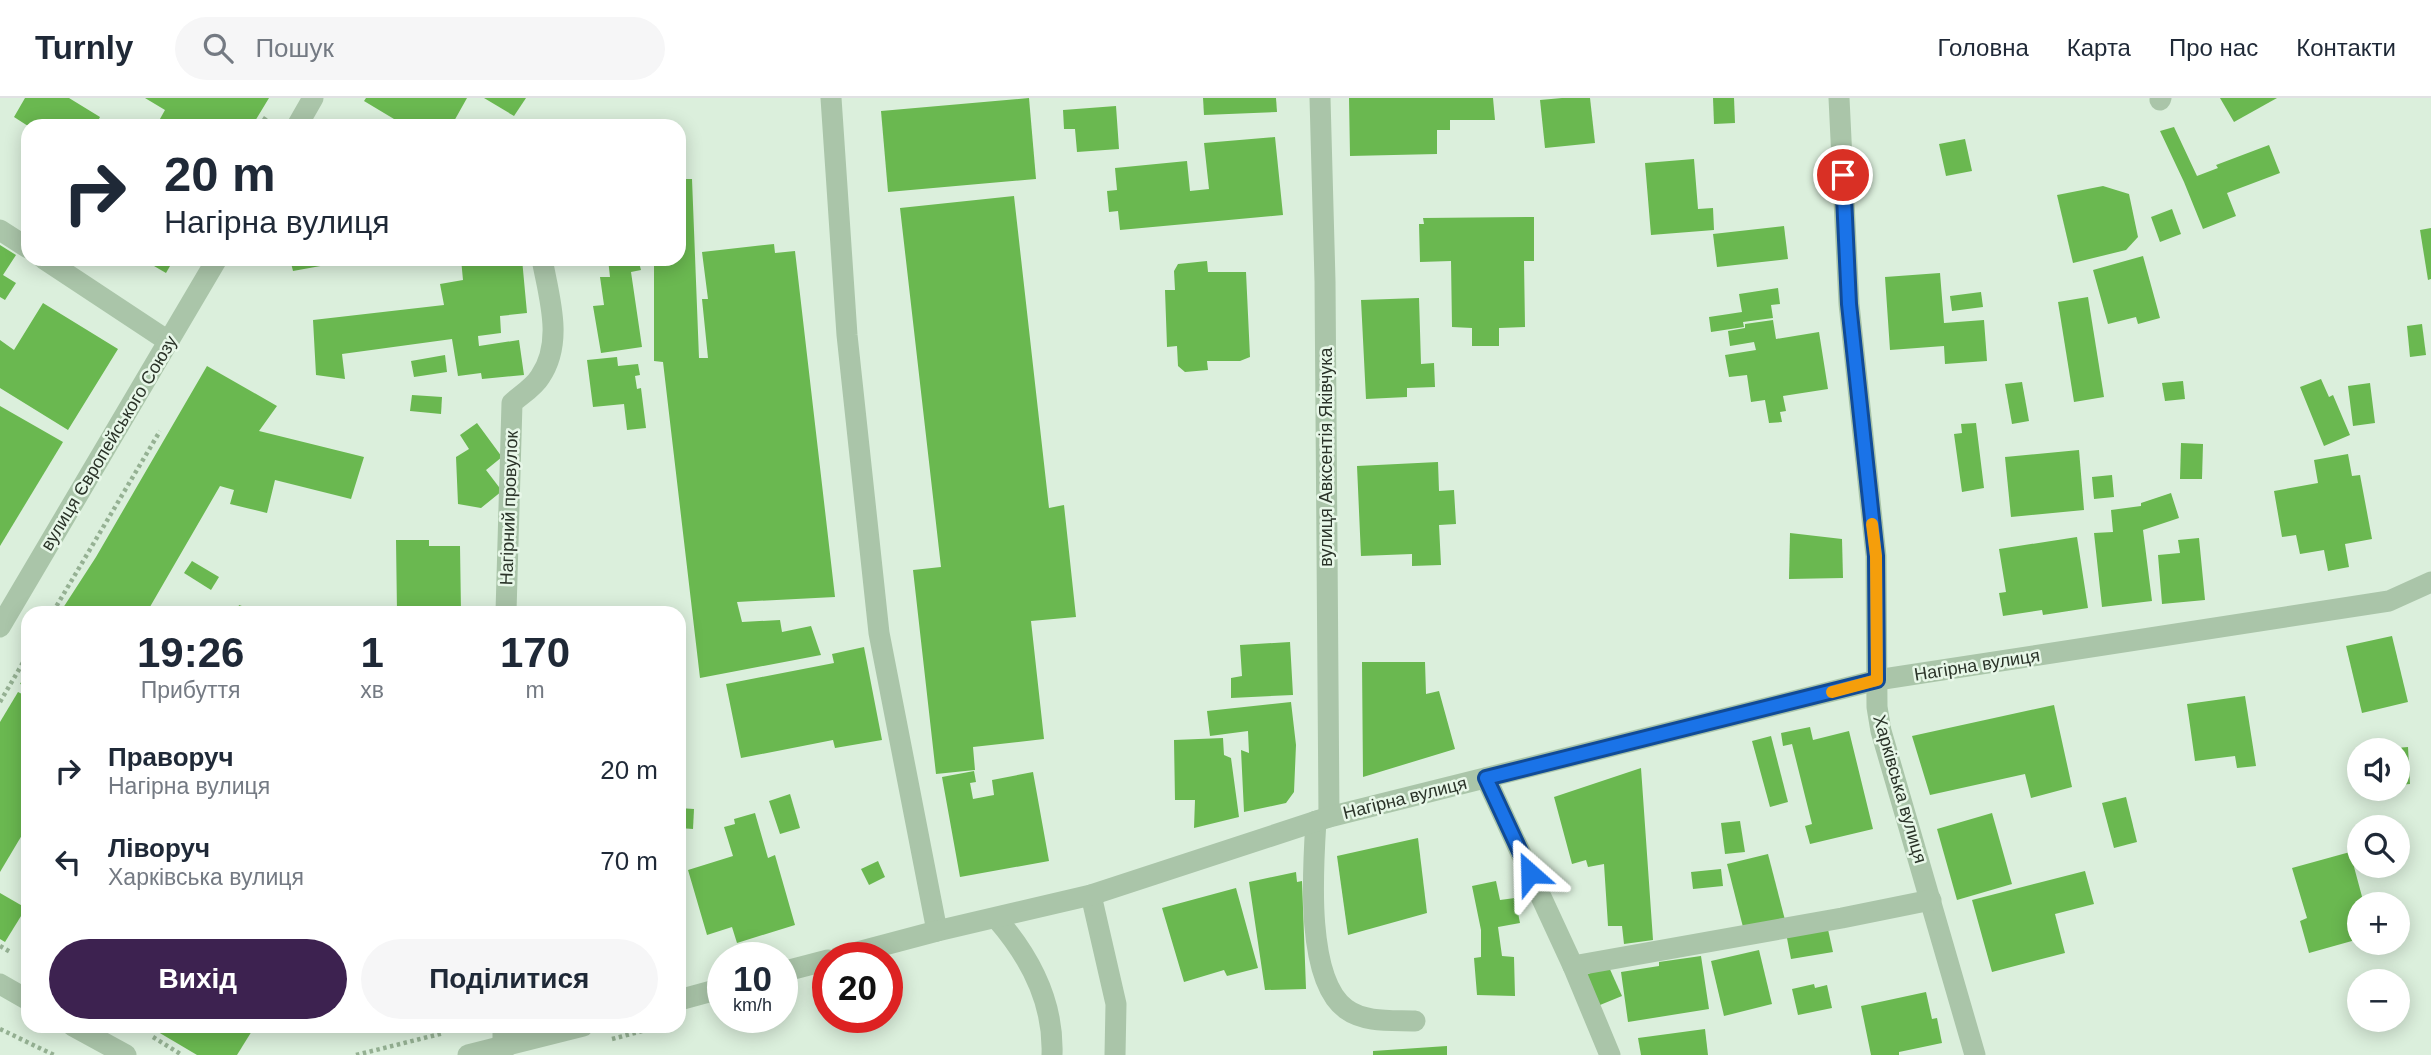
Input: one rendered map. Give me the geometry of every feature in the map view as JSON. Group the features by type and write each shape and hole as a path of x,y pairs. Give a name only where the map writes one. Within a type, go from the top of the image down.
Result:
{"street":[{"path":"301,119 313,98"},
{"path":"831,98 846,335 879,633 937,931"},
{"name":"вулиця Авксентія Яківчука","path":"1320,98 1325,281 1322,819 1313,871 1318,956 1330,990 1346,1009 1366,1019 1415,1021"},
{"name":"Харківська вулиця","path":"1839,98 1849,304 1876,556 1877,707 1881,731 1975,1055"},
{"path":"0,230 21,244"},
{"path":"55,266 169,341"},
{"name":"вулиця Європейського Союзу","path":"0,627 213,266"},
{"name":"Нагірний провулок","path":"506,606 512,403 539,379 550,358 554,335 543,266"},
{"name":"Нагірна вулиця","path":"896,942 1091,895 1322,819 1877,680 2389,601 2431,582"},
{"path":"1486,778 1573,967 1610,1055"},
{"path":"1091,895 1115,1004 1115,1055"},
{"path":"1573,967 1931,900"},
{"path":"997,919 1015,939 1034,971 1048,1009 1053,1038 1052,1055"},
{"path":"0,984 21,996"},
{"path":"686,998 707,992"},
{"path":"86,1033 126,1055"},
{"path":"503,1033 503,1051"},
{"path":"468,1055 503,1051 561,1033"}],"path":[{"path":"57,606 160,431"},
{"path":"0,702 21,666"},
{"path":"0,1029 54,1055"},
{"path":"146,1033 182,1055"},
{"path":"356,1055 445,1033"}],"building":[{"path":"25,98 69,98 100,117 21,119 21,122 14,117"},
{"path":"145,98 269,98 256,119 160,119 165,110"},
{"path":"366,98 467,98 455,119 394,119 364,101"},
{"path":"484,98 526,98 514,116"},
{"path":"1029,98 1036,179 888,192 881,111"},
{"path":"1203,98 1276,98 1277,112 1204,115"},
{"path":"1349,98 1493,98 1495,120 1450,120 1450,130 1437,130 1437,154 1350,156"},
{"path":"1590,98 1595,143 1545,148 1540,100"},
{"path":"1713,98 1734,98 1735,123 1714,124"},
{"path":"2220,98 2277,98 2234,122"},
{"path":"1116,106 1119,149 1077,152 1075,129 1064,129 1063,110"},
{"path":"2174,127 2197,176 2218,168 2216,165 2269,145 2280,173 2227,193 2236,216 2203,229 2160,131"},
{"path":"1275,137 1283,215 1120,230 1118,211 1109,212 1107,191 1117,190 1115,168 1187,161 1190,191 1209,189 1204,143"},
{"path":"1965,139 1972,171 1946,176 1939,144"},
{"path":"1694,159 1698,209 1713,208 1714,230 1651,235 1645,163"},
{"path":"686,179 692,179 699,358 708,358 702,299 708,299 702,252 774,244 775,253 795,251 835,597 737,602 742,622 780,620 782,632 811,626 821,655 700,678 663,362 654,361 654,266 686,266"},
{"path":"2103,186 2129,194 2138,237 2126,250 2073,263 2057,195"},
{"path":"1014,196 1049,508 1064,505 1076,617 1031,621 1044,739 973,747 975,770 936,774 913,570 941,567 900,208"},
{"path":"2172,209 2181,234 2160,242 2151,217"},
{"path":"1534,217 1534,261 1524,261 1525,327 1499,328 1499,346 1472,346 1472,328 1452,327 1451,261 1420,262 1419,224 1424,224 1423,218"},
{"path":"1784,226 1788,259 1717,267 1713,234"},
{"path":"2431,228 2431,279 2428,280 2420,230"},
{"path":"0,245 16,255 3,275 16,283 5,300 0,297"},
{"path":"2143,256 2160,318 2138,324 2136,317 2108,324 2093,270"},
{"path":"1207,261 1208,272 1246,272 1250,357 1240,361 1207,361 1208,370 1185,372 1178,366 1177,346 1167,347 1165,290 1175,290 1174,271 1178,264"},
{"path":"154,266 170,266 166,273"},
{"path":"292,266 320,266 293,271"},
{"path":"462,266 523,266 527,313 500,316 501,333 478,336 479,346 519,340 524,375 482,379 481,373 458,376 452,339 342,354 345,379 316,375 313,320 444,305 440,284 463,280"},
{"path":"609,266 640,266 641,270 631,272 642,347 601,353 593,306 604,305 600,277 610,277"},
{"path":"1940,273 1944,323 1984,320 1987,361 1945,364 1944,346 1890,350 1885,277"},
{"path":"1778,288 1780,304 1771,305 1773,318 1743,322 1744,327 1711,332 1709,317 1742,312 1739,294"},
{"path":"1981,292 1983,307 1952,311 1950,296"},
{"path":"2088,297 2104,397 2074,402 2058,302"},
{"path":"1419,298 1421,364 1434,363 1435,387 1407,388 1407,397 1366,399 1361,300"},
{"path":"43,303 118,349 68,430 0,388 0,340 14,350"},
{"path":"1773,320 1776,339 1819,332 1828,389 1783,396 1786,411 1780,412 1782,422 1769,423 1765,400 1751,402 1747,375 1729,377 1725,355 1756,350 1754,342 1730,346 1728,331 1745,328 1745,324"},
{"path":"2422,324 2426,355 2410,357 2407,326"},
{"path":"445,355 447,372 414,377 411,361"},
{"path":"617,357 618,366 638,364 640,375 635,376 637,389 641,388 646,428 627,430 624,404 593,407 587,360"},
{"path":"207,366 277,406 259,431 364,457 351,499 275,480 267,513 230,504 234,490 220,486 150,606 64,606 96,557"},
{"path":"2321,379 2329,397 2333,395 2350,435 2324,446 2300,387"},
{"path":"2183,381 2185,399 2165,401 2162,383"},
{"path":"2022,382 2029,421 2012,424 2005,384"},
{"path":"2370,383 2375,423 2353,426 2348,386"},
{"path":"412,395 442,397 441,414 410,411"},
{"path":"0,406 63,442 0,546"},
{"path":"477,423 502,457 486,470 502,491 481,508 458,504 456,457 469,449 460,435"},
{"path":"1976,423 1984,488 1962,492 1954,434 1962,433 1961,424"},
{"path":"2181,443 2203,444 2202,479 2180,479"},
{"path":"2079,450 2084,510 2011,517 2005,457"},
{"path":"2348,454 2352,476 2360,475 2372,539 2345,544 2349,567 2328,571 2324,550 2300,554 2296,535 2282,537 2274,491 2318,483 2314,460"},
{"path":"1438,462 1439,491 1454,490 1456,524 1439,525 1441,565 1412,566 1412,554 1361,556 1357,466"},
{"path":"2112,475 2114,497 2094,499 2092,477"},
{"path":"2171,493 2179,518 2143,530 2152,601 2102,607 2094,533 2113,532 2111,510 2141,506 2141,503"},
{"path":"1790,533 1842,539 1843,578 1789,579"},
{"path":"2077,537 2088,608 2043,615 2042,610 2003,616 1999,593 2006,592 1999,549"},
{"path":"2199,538 2205,600 2162,604 2158,555 2180,553 2178,540"},
{"path":"396,540 429,540 429,546 460,546 461,606 397,606"},
{"path":"192,561 219,577 211,590 184,573"},
{"path":"2392,636 2408,702 2362,713 2346,646"},
{"path":"1290,642 1293,695 1231,698 1231,678 1242,676 1240,645"},
{"path":"864,647 882,740 835,748 833,740 741,758 726,684 834,663 832,654"},
{"path":"1362,662 1425,662 1426,694 1439,691 1455,749 1363,777"},
{"path":"18,692 21,694 21,837 0,872 0,722"},
{"path":"2245,696 2256,766 2237,768 2235,756 2195,761 2187,704"},
{"path":"1291,702 1296,745 1294,792 1286,803 1244,812 1241,750 1249,753 1248,731 1210,736 1207,711"},
{"path":"2054,705 2072,787 2031,798 2025,774 1930,795 1912,736"},
{"path":"1810,727 1813,740 1849,731 1873,829 1810,844 1805,826 1812,824 1792,744 1783,746 1781,733"},
{"path":"1771,736 1788,802 1770,807 1752,741"},
{"path":"1223,738 1224,755 1231,758 1239,817 1194,828 1195,800 1175,800 1174,740"},
{"path":"1641,768 1653,940 1624,944 1622,926 1608,926 1604,864 1588,867 1586,860 1572,864 1554,797"},
{"path":"974,771 976,782 970,783 973,799 994,795 992,780 1033,772 1049,861 960,877 942,777"},
{"path":"790,794 800,828 780,834 769,801"},
{"path":"2126,797 2137,842 2114,848 2102,803"},
{"path":"686,808 694,809 693,829 686,828"},
{"path":"755,813 768,858 775,855 795,925 740,942 737,942 732,927 707,935 688,870 733,856 724,827 735,824 734,819"},
{"path":"1992,813 2012,884 1957,900 1937,829"},
{"path":"1740,821 1745,852 1725,854 1721,823"},
{"path":"1418,838 1427,913 1348,935 1337,856"},
{"path":"2347,853 2347,878 2357,878 2361,892 2347,892 2347,942 2309,953 2300,921 2307,918 2292,868"},
{"path":"1768,854 1785,920 1744,931 1727,864"},
{"path":"878,861 885,877 869,885 861,869"},
{"path":"1721,869 1723,886 1693,889 1691,872"},
{"path":"2085,871 2094,904 2055,914 2065,953 1992,972 1972,900"},
{"path":"1296,872 1297,882 1302,881 1306,989 1265,990 1249,882"},
{"path":"1496,881 1500,900 1515,898 1520,923 1498,927 1502,956 1514,957 1515,996 1477,995 1474,958 1481,957 1481,930 1472,886"},
{"path":"1236,888 1258,968 1227,976 1224,970 1184,982 1162,908"},
{"path":"0,893 21,905 21,916 5,942 0,939"},
{"path":"1827,925 1833,952 1791,959 1786,933"},
{"path":"1759,950 1772,1004 1724,1016 1711,961"},
{"path":"1701,956 1709,1009 1628,1022 1621,972 1659,966 1659,962"},
{"path":"1608,965 1622,996 1600,1005 1586,975"},
{"path":"1814,984 1815,988 1827,985 1832,1008 1798,1015 1792,989"},
{"path":"1926,992 1932,1019 1937,1018 1942,1043 1899,1052 1899,1055 1871,1055 1861,1006"},
{"path":"1705,1029 1708,1055 1641,1055 1638,1038"},
{"path":"160,1033 251,1033 237,1055 197,1055"},
{"path":"1447,1046 1447,1055 1373,1055 1373,1051"}],"slow traffic":[{"path":"1832,692 1877,680 1876,556 1872,524"}],"route":[{"path":"1530,873 1486,778 1877,680 1876,556 1849,304 1843,175"}]}
